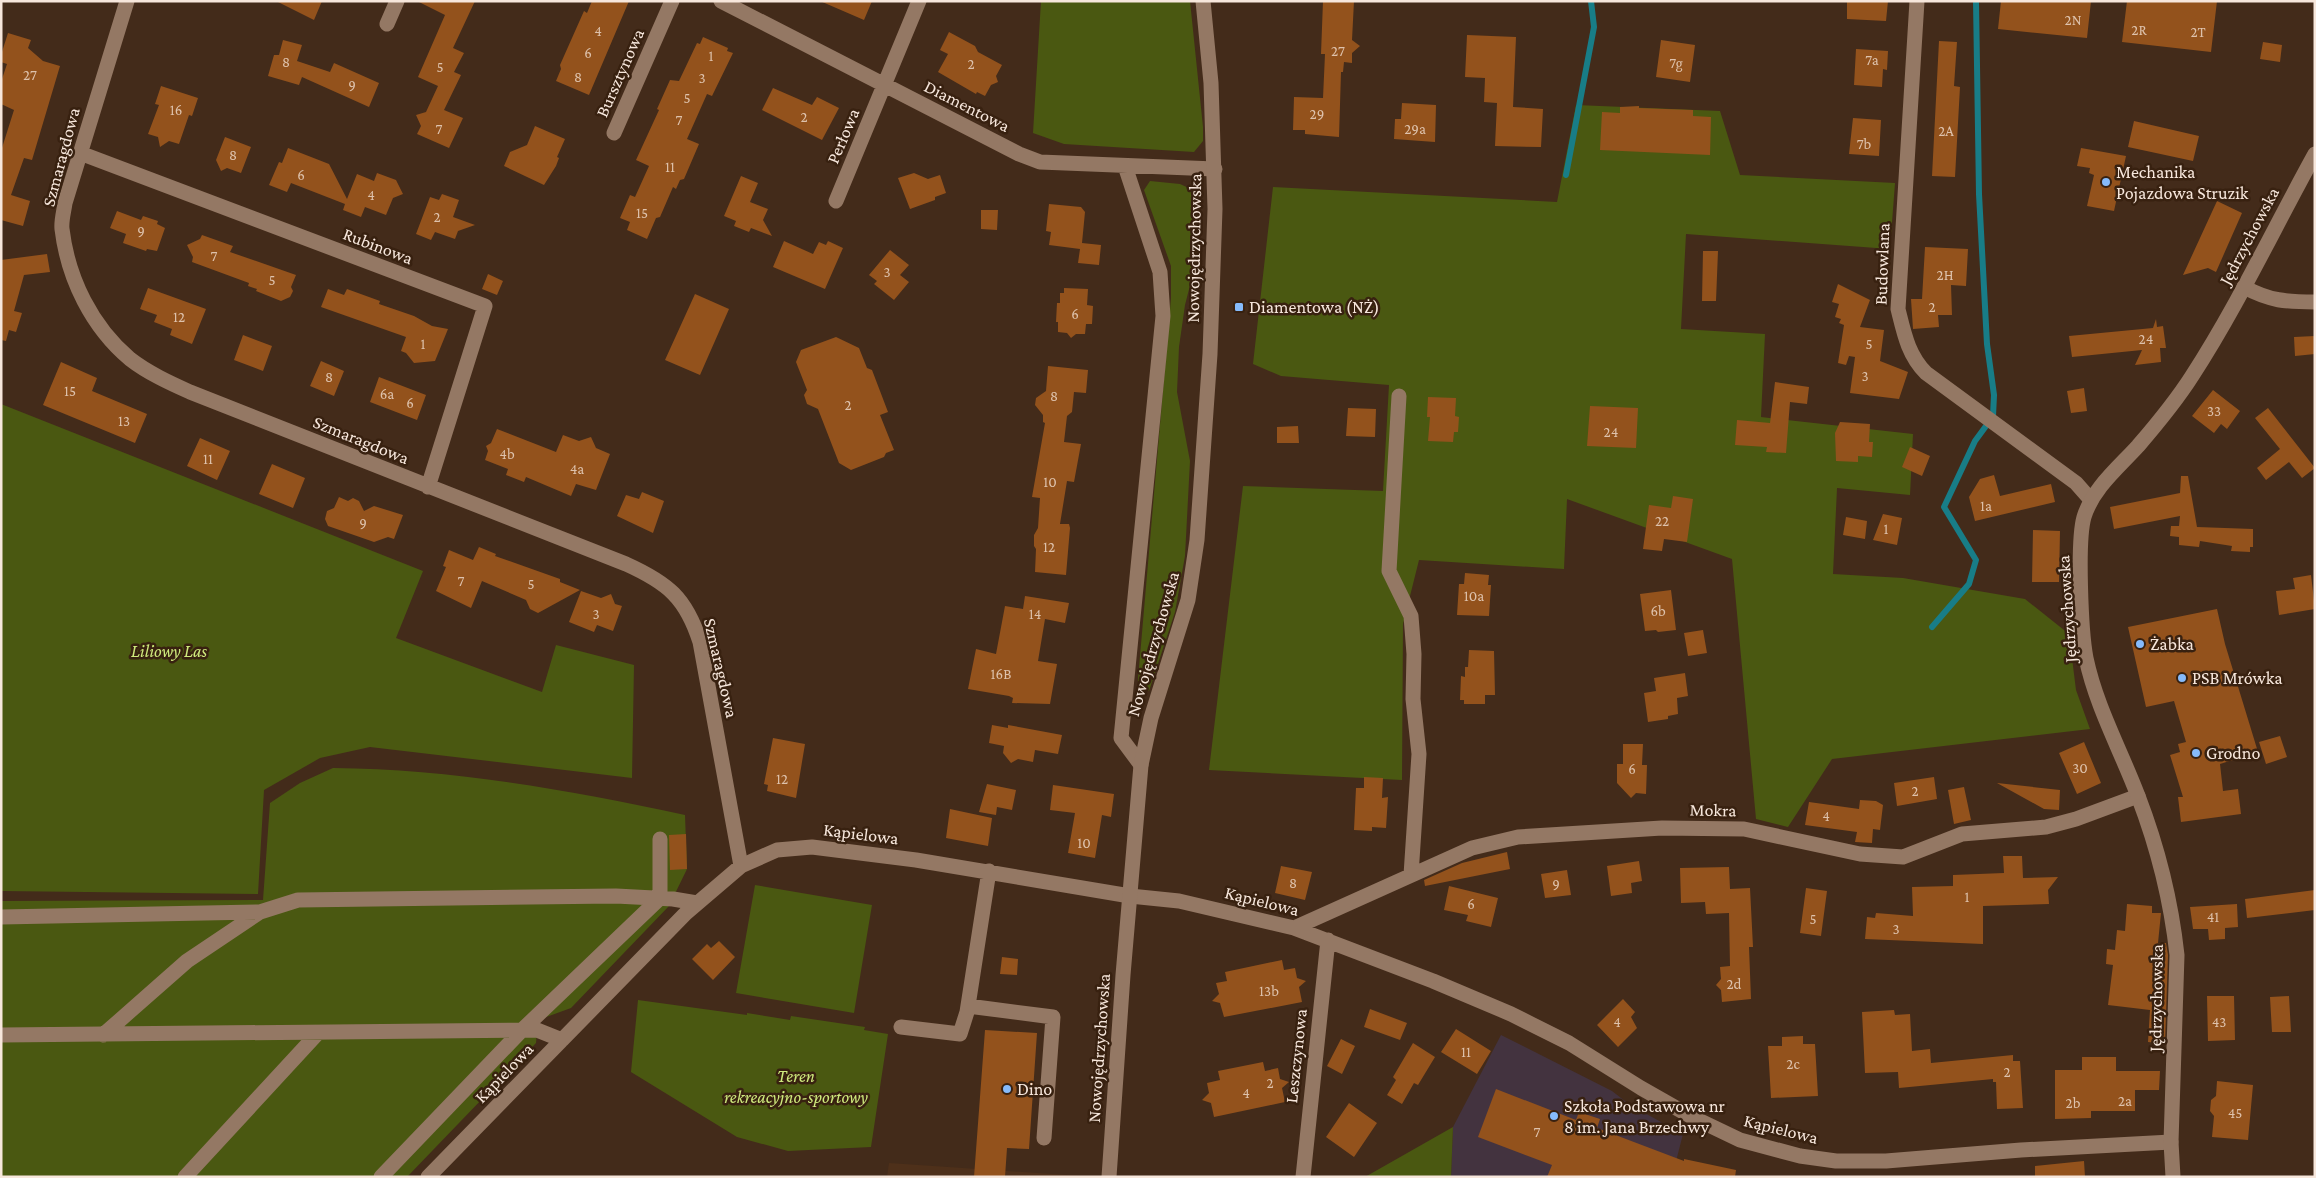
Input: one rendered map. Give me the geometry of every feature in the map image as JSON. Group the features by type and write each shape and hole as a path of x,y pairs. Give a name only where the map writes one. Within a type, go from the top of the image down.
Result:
{"street":[{"name":"Szmaragdowa","path":"127,1 65,203 62,228 67,254 76,281 88,308 105,334 131,359 158,377 190,392 428,488 633,567 670,588 692,619 700,642 741,866"},
{"path":"387,24 397,1"},
{"name":"Bursztynowa","path":"614,133 672,1"},
{"name":"Diamentowa","path":"722,1 1019,154 1040,162 1215,169"},
{"name":"Perłowa","path":"836,201 919,1"},
{"name":"Nowojędrzychowska","path":"1110,1177 1122,975 1141,765 1151,718 1183,621 1195,559 1210,354 1215,169 1211,84 1202,1"},
{"name":"Budowlana","path":"1917,1 1898,308 1907,344 1917,364 1926,373 2076,483 2091,500"},
{"name":"Rubinowa","path":"80,153 485,306 428,488"},
{"name":"Jędrzychowska","path":"2173,1177 2171,1142 2177,955 2169,895 2138,796 2092,683 2086,656 2083,626 2081,536 2084,518 2091,500 2164,414 2192,376 2244,288 2315,154"},
{"path":"1124,166 1160,272 1163,316 1121,738 1141,765"},
{"path":"2244,288 2276,301 2315,302"},
{"path":"1399,396 1389,571 1411,616 1414,654 1412,698 1419,754 1410,875"},
{"name":"Mokra","path":"1294,928 1478,846 1518,837 1662,828 1744,829 1860,854 1903,857 1962,834 2046,827 2076,819 2138,796"},
{"path":"381,1177 521,1031 660,898 660,840"},
{"name":"Kąpielowa","path":"428,1177 697,903 741,866 777,850 812,847 990,871 1130,896 1179,901 1294,928 1433,981 1534,1024 1692,1117 1740,1140 1800,1156 1836,1161 1886,1161 2020,1150 2171,1142"},
{"path":"901,1027 960,1034 968,1006 990,871"},
{"path":"103,1035 187,961 260,912 298,900 616,896 660,898 697,903"},
{"path":"1,917 260,912"},
{"name":"Leszczynowa","path":"1303,1177 1328,940"},
{"path":"968,1006 1053,1017 1044,1138"},
{"path":"1,1035 317,1034 537,1030 562,1040"},
{"path":"185,1177 317,1034"}],"shaded area":[{"name":"Szkoła Podstawowa nr 8 im. Jana Brzechwy","path":"1501,1035 1612,1091 1630,1105 1683,1134 1672,1177 1451,1177 1453,1127"},
{"path":"889,1163 1081,1176 887,1177"}],"green space":[{"path":"1041,1 1190,1 1203,127 1203,141 1194,152 1064,144 1033,133"},
{"path":"1576,105 1720,111 1740,175 1895,183 1890,249 1686,234 1681,329 1765,334 1761,417 1913,434 1910,495 1837,488 1833,574 1903,578 2025,599 2069,634 2076,690 2090,729 1832,759 1788,827 1756,819 1732,559 1567,499 1564,569 1419,560 1403,624 1402,780 1209,770 1243,486 1383,491 1389,385 1281,376 1253,364 1273,187 1557,202"},
{"path":"1150,181 1180,184 1195,191 1200,204 1198,254 1185,305 1179,347 1177,392 1190,461 1185,556 1175,612 1149,691 1139,687 1138,679 1171,298 1171,266 1144,190"},
{"name":"Liliowy Las","path":"1,404 423,571 396,638 542,692 556,645 634,665 632,778 370,747 320,758 264,790 258,894 1,891"},
{"path":"333,768 422,772 510,782 598,797 685,815 687,869 669,906 571,1008 538,1020 536,1043 407,1177 1,1177 1,901 263,900 270,803 300,783"},
{"path":"755,885 872,905 854,1013 736,993"},
{"name":"Teren rekreacyjno-sportowy","path":"638,1000 790,1020 791,1016 865,1027 864,1030 888,1034 871,1147 788,1151 737,1137 631,1072"},
{"path":"1453,1127 1451,1177 1365,1177"}],"building":[{"path":"276,1 322,1 314,20"},
{"path":"417,1 475,1 453,48 464,53 454,72 461,75 444,110 463,118 449,148 417,134 421,126 416,115 426,112 438,86 418,77 445,15"},
{"path":"592,1 629,1 589,95 556,81 561,69 560,65 584,11 587,13"},
{"path":"820,1 872,1 864,20"},
{"path":"1323,1 1354,1 1352,40 1360,46 1352,53 1352,63 1344,62 1343,72 1341,72 1339,137 1305,134 1305,130 1293,130 1294,97 1323,98 1325,54 1321,54"},
{"path":"1847,1 1888,1 1886,21 1847,19"},
{"path":"2001,1 2091,1 2087,38 1998,29"},
{"path":"2127,1 2217,1 2211,52 2122,42"},
{"path":"949,32 975,46 978,52 1002,65 996,76 998,82 991,85 985,96 977,92 976,94 938,72 948,54 940,50"},
{"path":"8,33 31,40 28,48 43,61 60,66 32,160 24,158 11,195 30,201 23,226 1,220 1,151 14,110 1,104 1,82 7,64 1,62 1,55"},
{"path":"1467,35 1516,37 1513,107 1543,109 1541,147 1495,146 1497,103 1484,102 1485,78 1465,77"},
{"path":"703,37 728,48 727,51 733,53 712,96 707,94 687,139 699,144 684,179 680,180 676,189 673,187 660,217 656,218 647,239 627,230 630,222 620,218 630,195 635,197 649,166 636,160 659,110 657,109 670,80 679,81 697,43 700,44"},
{"path":"283,40 302,45 297,61 330,72 334,63 379,83 369,107 302,77 299,85 268,76 274,55 279,55"},
{"path":"1661,40 1695,45 1690,82 1656,77"},
{"path":"1939,41 1957,42 1954,86 1960,87 1955,177 1932,176"},
{"path":"2263,42 2282,45 2280,62 2260,59"},
{"path":"1856,49 1888,51 1887,70 1883,69 1882,87 1854,85"},
{"path":"161,86 198,98 192,116 189,115 179,144 169,141 160,147 158,137 148,134 159,105 155,104"},
{"path":"773,88 812,105 817,97 839,108 822,140 762,110"},
{"path":"1402,103 1436,105 1435,142 1394,139 1395,119 1401,119"},
{"path":"1639,106 1639,108 1693,110 1693,116 1711,117 1710,155 1600,150 1602,112 1620,113 1620,107"},
{"path":"1853,118 1881,120 1879,156 1849,154"},
{"path":"2134,121 2199,136 2193,161 2128,147"},
{"path":"535,126 565,139 557,157 559,158 556,166 544,185 504,166 510,152 527,145"},
{"path":"225,137 251,147 241,173 227,168 221,171 216,160"},
{"path":"288,148 329,164 347,199 357,174 374,181 377,173 396,180 403,194 393,198 386,215 365,207 361,217 343,210 345,204 291,183 287,192 269,185 279,162 282,163"},
{"name":"Mechanika Pojazdowa Struzik","path":"2081,148 2126,156 2114,211 2087,206 2094,175 2089,173 2090,168 2077,166"},
{"path":"914,173 928,179 940,175 946,193 935,197 935,200 910,209 898,178"},
{"path":"741,176 758,183 750,202 768,209 763,220 772,236 751,228 749,232 734,226 736,221 724,216"},
{"path":"442,194 459,200 453,217 475,225 458,231 455,239 435,232 431,240 416,234 430,197 439,200"},
{"path":"2217,201 2242,213 2216,272 2208,268 2183,275"},
{"path":"1049,204 1081,207 1085,212 1082,243 1101,245 1099,265 1078,263 1080,249 1049,245 1051,232 1046,231"},
{"path":"981,210 998,210 997,230 981,229"},
{"path":"117,211 141,220 143,216 158,221 157,224 165,228 157,251 147,249 146,251 123,243 126,234 110,228"},
{"path":"202,235 233,246 230,252 296,275 291,287 293,291 290,297 281,301 256,291 257,289 248,286 249,283 192,262 193,257 187,245 200,239"},
{"path":"784,241 813,254 819,242 826,245 828,241 843,248 825,289 773,267"},
{"path":"1925,247 1968,249 1966,286 1951,285 1952,315 1938,315 1939,327 1913,329 1911,299 1922,299"},
{"path":"890,250 909,265 900,275 909,282 894,300 874,284 877,281 869,275"},
{"path":"1703,251 1718,251 1716,301 1702,301"},
{"path":"47,254 50,272 24,275 14,311 22,313 16,332 9,330 6,341 1,340 1,260"},
{"path":"488,274 503,281 497,295 482,289"},
{"path":"1838,284 1870,300 1860,327 1884,330 1880,361 1908,372 1899,399 1850,393 1855,357 1849,356 1846,365 1838,363 1844,325 1839,323 1841,319 1835,317 1839,304 1832,302"},
{"path":"148,288 206,309 192,344 170,335 172,329 154,322 157,315 140,309"},
{"path":"1064,288 1088,289 1087,305 1093,306 1092,324 1086,324 1085,334 1076,334 1071,338 1067,333 1058,332 1058,322 1056,322 1057,303 1060,303 1060,293 1064,293"},
{"path":"328,289 344,295 347,289 380,301 379,304 414,316 432,326 448,329 435,361 414,363 406,353 401,351 406,337 321,307"},
{"path":"695,294 729,309 700,375 665,360"},
{"path":"2156,319 2157,327 2163,326 2166,348 2160,348 2161,362 2135,365 2142,350 2072,357 2069,336 2153,328"},
{"path":"243,335 272,346 263,371 234,360"},
{"path":"2315,336 2315,354 2295,356 2294,337"},
{"path":"836,337 859,348 867,368 872,370 888,412 880,415 894,450 886,453 884,457 851,470 839,463 818,409 807,404 804,395 807,390 796,362 801,350"},
{"path":"321,361 344,371 334,396 310,386"},
{"path":"61,362 97,378 92,391 147,414 135,443 43,405"},
{"path":"1048,366 1088,370 1086,393 1074,392 1072,412 1067,416 1064,442 1081,444 1074,482 1067,481 1060,524 1069,524 1070,528 1066,575 1035,572 1036,549 1034,546 1034,535 1038,528 1040,498 1032,497 1045,423 1043,422 1043,415 1035,405 1036,398 1046,391"},
{"path":"379,377 426,395 417,420 370,402"},
{"path":"1775,382 1809,387 1807,404 1790,402 1786,453 1766,452 1767,447 1735,445 1737,420 1770,423"},
{"path":"2084,388 2087,411 2071,413 2067,391"},
{"path":"2213,390 2240,411 2227,429 2221,424 2214,433 2192,416"},
{"path":"1428,397 1456,398 1455,416 1459,417 1458,432 1454,432 1453,442 1428,441 1430,417 1427,417"},
{"path":"1590,406 1638,408 1636,448 1587,446"},
{"path":"1348,408 1376,409 1375,437 1346,436"},
{"path":"2268,408 2315,468 2302,478 2289,462 2266,480 2257,468 2280,449 2255,418"},
{"path":"1840,422 1870,424 1869,442 1873,442 1872,457 1858,456 1858,462 1836,461 1835,433"},
{"path":"1298,426 1299,443 1277,443 1277,427"},
{"path":"497,429 556,452 563,435 579,441 591,437 596,448 610,454 596,490 576,484 571,496 526,477 524,482 506,475 508,469 485,460 488,451 486,446 491,443"},
{"path":"200,438 230,451 217,480 187,466"},
{"path":"1910,447 1930,456 1922,476 1902,467"},
{"path":"272,464 305,478 293,508 259,494"},
{"path":"1994,475 2000,496 2051,484 2055,502 1975,521 1969,497 1980,479"},
{"path":"2181,476 2188,476 2197,527 2253,529 2253,547 2250,547 2250,552 2231,551 2232,546 2200,541 2199,547 2179,545 2179,537 2170,536 2171,526 2179,526 2180,516 2114,529 2110,507 2180,493"},
{"path":"642,492 664,501 653,533 617,516 626,495 639,499"},
{"path":"1673,496 1693,499 1687,542 1664,539 1662,551 1643,549 1649,505 1671,508"},
{"path":"339,497 348,501 353,498 359,501 364,511 374,506 403,515 394,539 388,537 374,542 328,526 325,519 327,511 334,508"},
{"path":"1883,514 1902,518 1897,545 1873,540"},
{"path":"1846,517 1867,521 1865,539 1843,535"},
{"path":"2033,530 2060,531 2059,582 2032,582"},
{"path":"479,547 496,554 495,556 560,579 560,582 580,590 538,613 530,609 526,600 482,581 471,608 436,591 446,567 443,566 449,550 473,560"},
{"path":"1465,573 1489,575 1488,585 1491,585 1489,616 1457,615 1459,584 1464,584"},
{"path":"2311,575 2315,609 2279,615 2276,591 2295,589 2293,578"},
{"path":"1671,590 1676,630 1645,631 1640,594"},
{"path":"581,591 601,598 611,594 615,604 622,606 613,631 597,625 594,632 569,622"},
{"path":"1025,596 1069,603 1065,623 1045,619 1038,661 1057,664 1050,704 1012,703 1013,698 1009,696 968,689 976,649 996,654 1005,606 1023,609"},
{"path":"2217,609 2225,644 2258,752 2220,764 2223,791 2238,789 2241,814 2181,822 2178,797 2183,797 2170,755 2180,752 2178,744 2186,742 2174,701 2146,707 2128,627"},
{"path":"1703,630 1707,653 1688,656 1684,633"},
{"path":"1469,650 1494,651 1495,695 1485,695 1485,704 1464,704 1464,700 1460,700 1461,676 1465,677 1465,667 1468,667"},
{"path":"1685,673 1688,696 1677,698 1678,714 1668,716 1668,719 1648,722 1644,693 1656,691 1654,678"},
{"path":"992,725 1008,728 1008,725 1062,735 1058,754 1035,750 1033,762 1018,759 1011,763 1003,753 1004,746 989,743"},
{"path":"2280,736 2287,757 2266,764 2259,742"},
{"path":"773,738 805,744 796,798 767,791 768,785 764,784"},
{"path":"2084,742 2101,783 2077,794 2059,753"},
{"path":"1623,744 1643,744 1642,765 1647,765 1646,794 1636,793 1631,798 1617,783 1617,764 1623,764"},
{"path":"1364,777 1383,778 1382,798 1388,797 1386,828 1372,827 1372,831 1354,830 1356,788 1364,788"},
{"path":"1934,777 1937,799 1897,806 1894,783"},
{"path":"1997,783 2060,790 2059,810 2044,809"},
{"path":"987,784 1016,790 1012,810 997,807 996,815 979,812"},
{"path":"1053,785 1114,794 1111,817 1102,815 1095,858 1068,853 1075,813 1050,810"},
{"path":"1964,787 1971,820 1954,824 1948,790"},
{"path":"1860,800 1876,801 1883,805 1880,830 1873,829 1872,843 1855,842 1857,832 1805,825 1809,802 1859,809"},
{"path":"950,809 992,818 988,846 946,838"},
{"path":"686,834 687,869 670,870 669,835"},
{"path":"1507,852 1510,869 1425,886 1424,880 1462,863"},
{"path":"2003,856 2022,856 2023,878 2058,877 2048,890 2049,904 1983,906 1983,944 1865,939 1867,917 1875,918 1876,913 1913,916 1912,887 1953,886 1953,875 2004,873"},
{"path":"1639,861 1642,881 1631,883 1632,893 1611,896 1607,866"},
{"path":"1281,866 1312,872 1305,900 1275,893"},
{"path":"1729,867 1730,889 1750,888 1753,947 1749,947 1751,999 1722,1002 1721,990 1716,985 1721,979 1720,967 1730,966 1729,913 1706,914 1705,902 1681,903 1680,868"},
{"path":"1567,870 1571,895 1545,898 1541,874"},
{"path":"1449,886 1498,898 1491,927 1466,921 1468,915 1444,910"},
{"path":"1806,888 1827,891 1821,936 1800,933"},
{"path":"2315,890 2315,910 2247,918 2245,899"},
{"path":"2127,904 2152,906 2152,913 2161,913 2158,943 2166,943 2168,955 2165,1044 2148,1042 2150,1010 2108,1005 2113,965 2106,964 2107,949 2115,950 2117,930 2125,931"},
{"path":"2237,904 2238,927 2225,928 2225,939 2209,940 2208,929 2193,929 2190,907"},
{"path":"719,941 735,957 713,980 692,959 707,944 711,948"},
{"path":"1002,957 1018,959 1017,975 1000,974"},
{"path":"1282,960 1284,970 1295,968 1297,978 1306,981 1299,987 1302,1002 1224,1017 1220,1003 1212,1001 1219,994 1216,983 1227,981 1225,972"},
{"path":"2207,996 2234,996 2235,1040 2208,1041"},
{"path":"2289,996 2291,1032 2272,1032 2270,997"},
{"path":"1623,999 1635,1012 1631,1017 1637,1028 1618,1047 1597,1025"},
{"path":"1370,1009 1407,1023 1400,1040 1364,1027"},
{"path":"1894,1010 1895,1015 1910,1014 1912,1051 1930,1049 1931,1063 2013,1055 2013,1061 2020,1061 2023,1108 1997,1109 1996,1082 1993,1082 1993,1079 1899,1088 1898,1072 1865,1073 1862,1012"},
{"path":"1456,1029 1491,1051 1477,1074 1441,1052"},
{"name":"Dino","path":"985,1030 1037,1033 1029,1149 1007,1148 1005,1177 974,1177"},
{"path":"1803,1036 1803,1044 1815,1044 1818,1096 1771,1098 1768,1046 1782,1046 1782,1037"},
{"path":"1341,1039 1355,1046 1342,1074 1327,1066"},
{"path":"1413,1043 1435,1057 1418,1085 1414,1083 1402,1104 1387,1095 1396,1080 1393,1077"},
{"path":"2082,1057 2116,1057 2116,1071 2160,1071 2159,1090 2135,1090 2135,1111 2091,1111 2091,1118 2055,1119 2055,1070 2082,1070"},
{"path":"1263,1062 1265,1071 1278,1068 1280,1079 1289,1082 1282,1088 1285,1102 1214,1117 1211,1103 1202,1100 1209,1093 1207,1083 1220,1080 1218,1071"},
{"path":"2217,1081 2253,1085 2248,1140 2212,1137 2214,1116 2210,1111 2211,1100 2216,1096"},
{"name":"Szkoła Podstawowa nr 8 im. Jana Brzechwy","path":"1496,1089 1576,1120 1579,1112 1600,1119 1597,1128 1684,1161 1684,1159 1736,1170 1735,1177 1547,1177 1552,1165 1478,1137"},
{"path":"1349,1103 1377,1123 1354,1157 1326,1137"},
{"path":"2084,1161 2085,1177 2035,1177 2035,1166"}],"waterway":[{"path":"1566,175 1594,27 1591,1"},
{"path":"1976,1 1979,194 1987,344 1994,395 1993,416"},
{"path":"1932,627 1969,584 1976,560 1944,507 1975,441 1986,426"}],"place":[{"name":"Mechanika Pojazdowa Struzik","path":"2106,182"},
{"name":"Diamentowa (NŻ)","path":"1239,307"},
{"name":"Żabka","path":"2140,644"},
{"name":"PSB Mrówka","path":"2182,678"},
{"name":"Grodno","path":"2196,753"},
{"name":"Dino","path":"1007,1089"},
{"name":"Szkoła Podstawowa nr 8 im. Jana Brzechwy","path":"1554,1116"}]}
